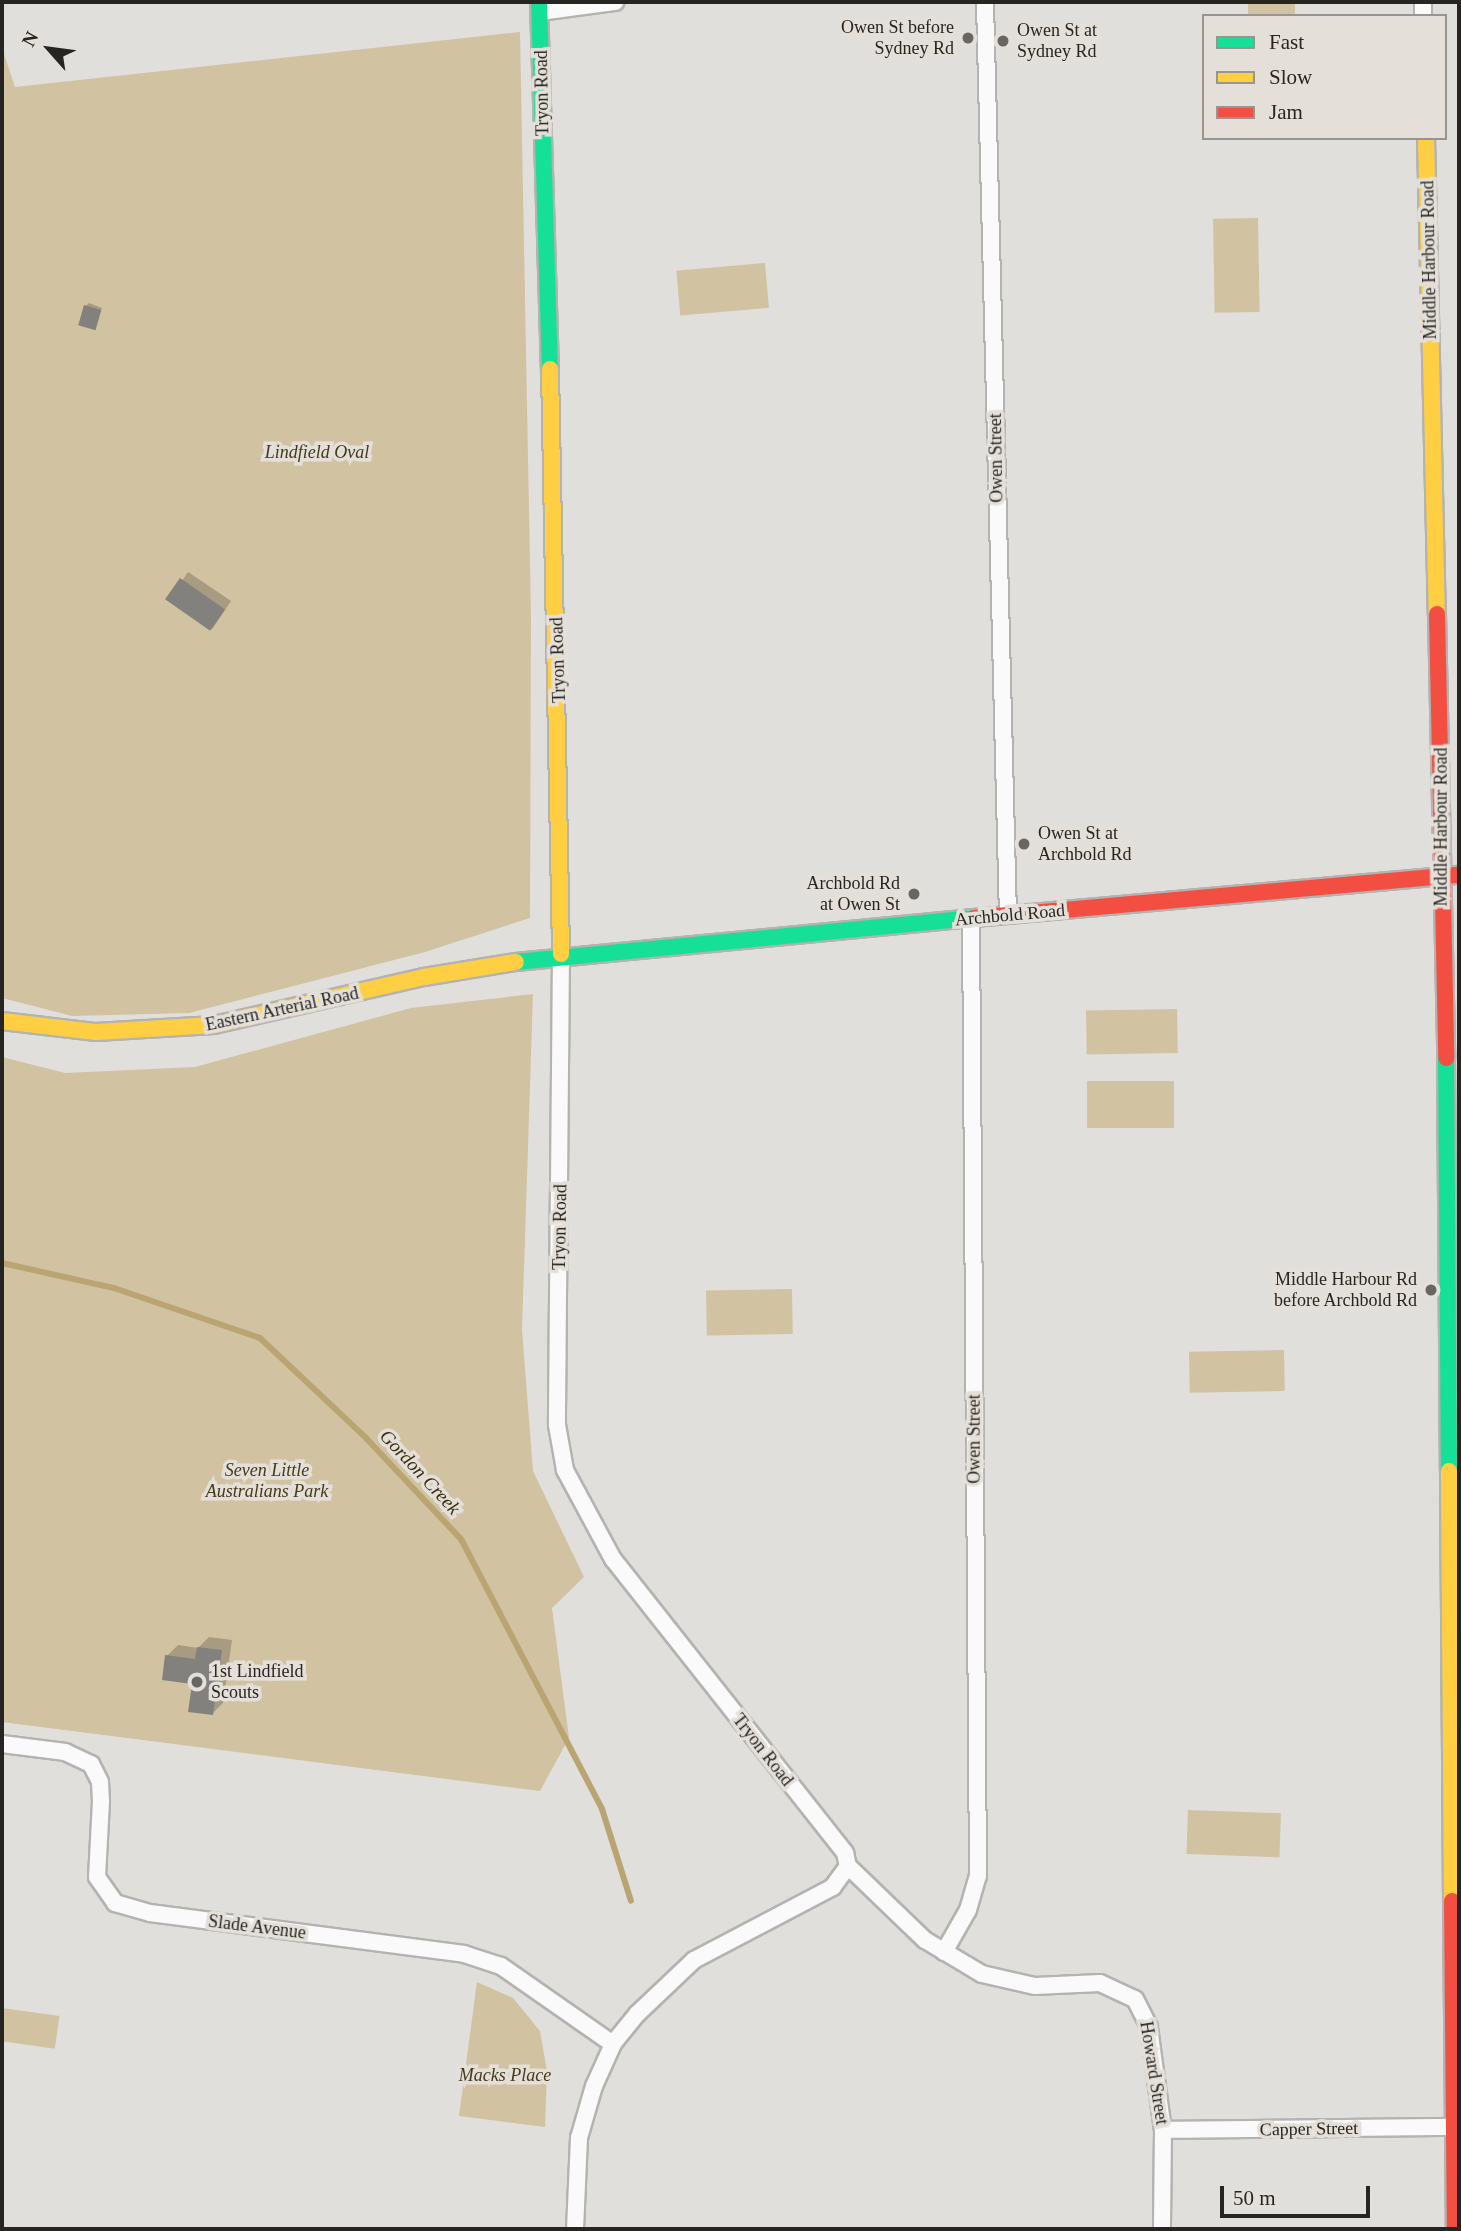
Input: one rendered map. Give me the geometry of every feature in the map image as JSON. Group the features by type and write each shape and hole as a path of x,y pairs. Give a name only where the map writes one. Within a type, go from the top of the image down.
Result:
{"street":[{"path":"540,7 615,2"},
{"name":"Owen Street","path":"985,2 1007,915"},
{"name":"Tryon Road","path":"540,7 559,690 561,954 557,1425 565,1471 613,1559 845,1853 848,1866"},
{"name":"Middle Harbour Road","path":"1426,140 1441,877 1457,2040 1455,2229"},
{"name":"Archbold Road","path":"561,954 1459,875"},
{"name":"Owen Street","path":"944,1952 968,1910 978,1876 971,918"},
{"name":"Eastern Arterial Road","path":"2,1021 96,1032 214,1025 424,977 561,954"},
{"name":"Slade Avenue","path":"2,1744 65,1752 91,1764 100,1782 97,1877 115,1903 150,1913 464,1954 501,1966 614,2044"},
{"path":"575,2229 579,2138 594,2087 614,2044 636,2014 694,1960 833,1887 848,1866"},
{"name":"Howard Street","path":"848,1866 908,1926 944,1952 1000,1980 1035,1986 1100,1983 1135,1999 1149,2027 1163,2130 1162,2229"},
{"name":"Capper Street","path":"1163,2130 1454,2127"}],"green space":[{"path":"1248,2 1295,2 1295,14 1248,14"},
{"name":"Lindfield Oval","path":"520,32 531,616 530,918 425,952 189,1013 72,1016 2,998 2,48 15,87"},
{"path":"1258,218 1260,312 1215,313 1213,219"},
{"path":"765,263 769,308 680,316 676,271"},
{"name":"Seven Little Australians Park","path":"533,994 522,1330 533,1471 584,1577 552,1608 569,1738 540,1791 2,1722 2,1057 65,1073 195,1067 411,1008"},
{"path":"1177,1009 1178,1053 1087,1055 1086,1011"},
{"path":"1087,1081 1174,1081 1174,1128 1087,1128"},
{"path":"792,1289 793,1334 707,1335 706,1291"},
{"path":"1284,1350 1285,1391 1190,1393 1189,1352"},
{"path":"1188,1810 1281,1813 1279,1857 1186,1854"},
{"name":"Macks Place","path":"477,1982 513,1998 540,2031 547,2071 545,2127 459,2116"},
{"path":"2,2008 59,2016 55,2049 2,2041"}],"building":[{"path":"84,305 101,310 96,330 78,325"},
{"path":"180,578 225,610 210,631 165,599"},
{"name":"1st Lindfield Scouts","path":"197,1647 222,1650 213,1715 188,1712 192,1684 162,1680 165,1655 195,1659"}],"waterway":[{"name":"Gordon Creek","path":"2,1263 114,1288 260,1338 366,1438 461,1539 602,1809 631,1901"}],"traffic: fast":[{"path":"539,2 550,369"},
{"path":"516,962 974,918"},
{"path":"1446,1058 1449,1471"}],"traffic: slow":[{"path":"1426,140 1437,614"},
{"path":"550,369 561,954"},
{"path":"2,1021 96,1032 214,1025 424,977 516,962"},
{"path":"1449,1471 1452,1901"}],"traffic: jam":[{"path":"1437,614 1446,1058"},
{"path":"974,918 1459,875"},
{"path":"1452,1901 1455,2229"}],"place":[{"name":"Owen St before Sydney Rd","path":"968,38"},
{"name":"Owen St at Sydney Rd","path":"1003,41"},
{"name":"Owen St at Archbold Rd","path":"1024,844"},
{"name":"Archbold Rd at Owen St","path":"914,894"},
{"name":"Middle Harbour Rd before Archbold Rd","path":"1431,1290"},
{"name":"1st Lindfield Scouts","path":"197,1682"}]}
